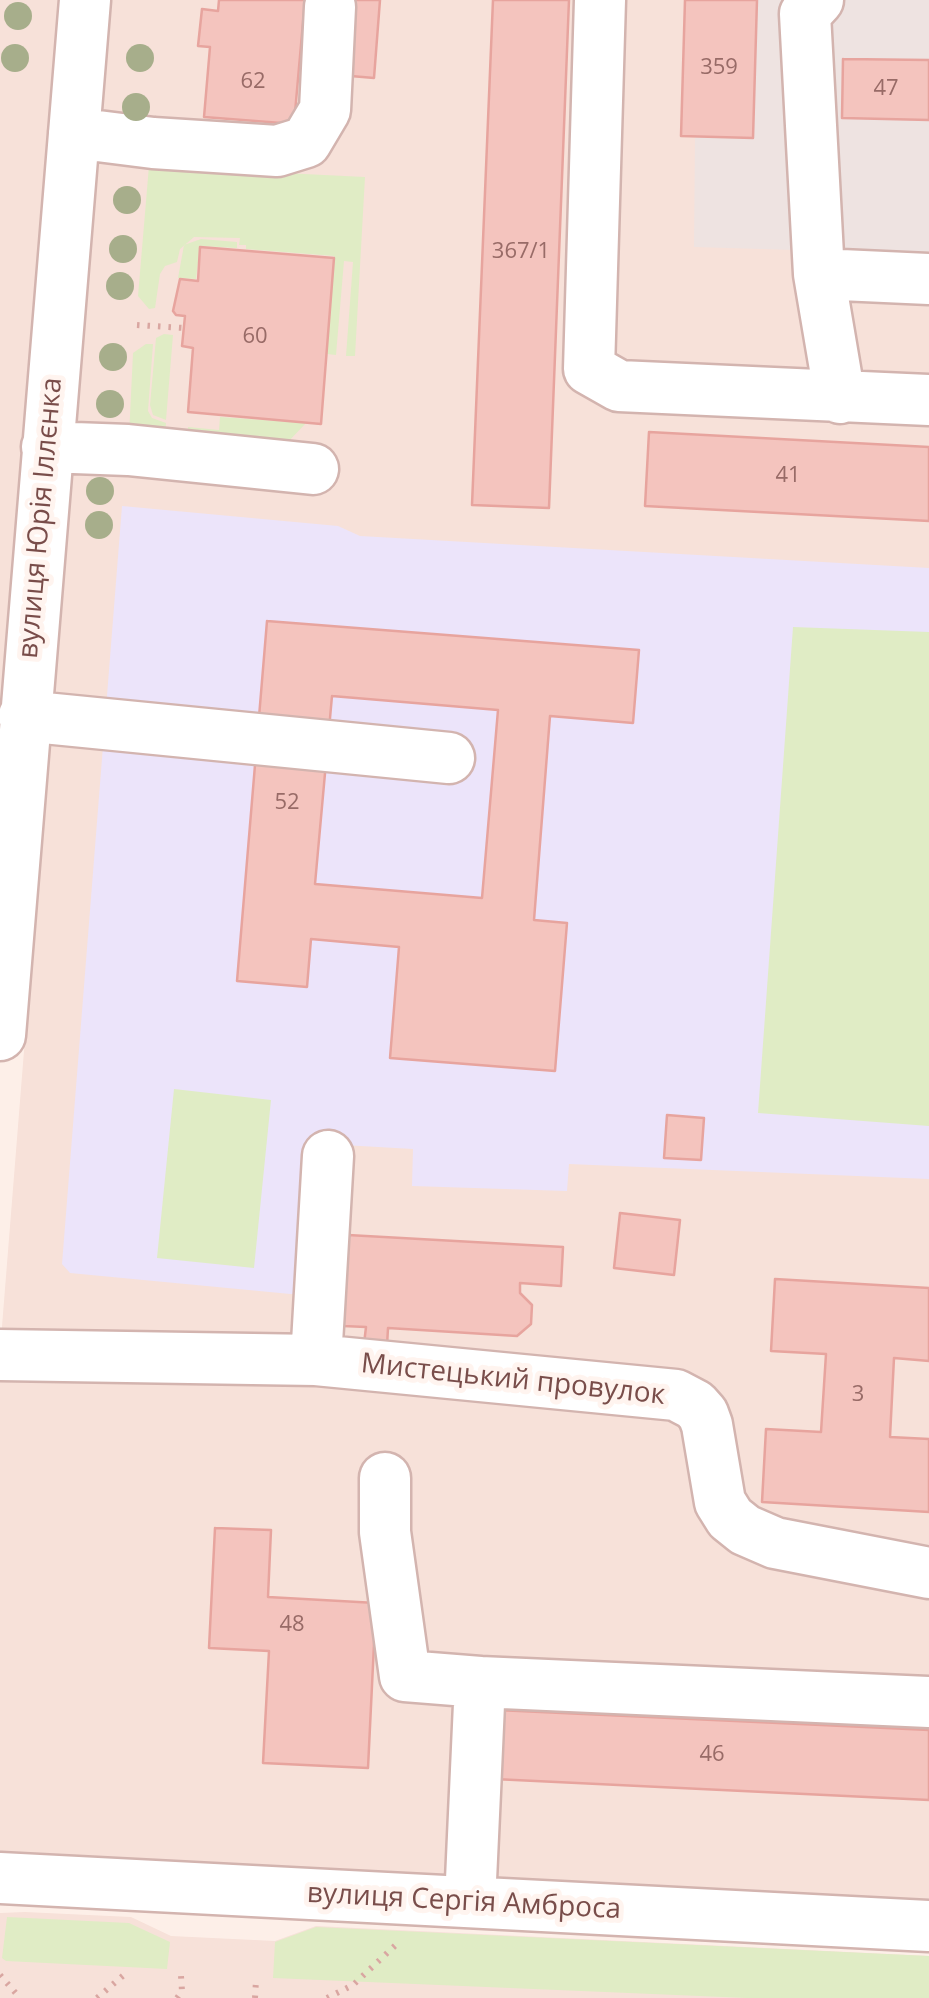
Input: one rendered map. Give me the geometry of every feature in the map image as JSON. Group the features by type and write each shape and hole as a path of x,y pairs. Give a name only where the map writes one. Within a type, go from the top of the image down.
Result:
{"street":[{"name":"вулиця Юрія Іллєнка","path":"0,1036 10,804 24,716 85,0"},
{"path":"600,0 589,369 619,386 929,400"},
{"path":"818,0 805,14 819,274 840,398"},
{"path":"74,133 152,143 277,151 306,142 325,110 330,7"},
{"path":"819,274 929,279"},
{"path":"47,447 128,450 313,469"},
{"path":"24,716 449,758"},
{"path":"316,1360 328,1156"},
{"name":"Мистецький провулок","path":"0,1356 316,1360 676,1396 695,1404 708,1425 720,1502 730,1518 746,1530 775,1543 929,1573"},
{"path":"385,1478 385,1532 405,1676 929,1702"},
{"path":"450,1901 480,1682"},
{"name":"вулиця Сергія Амброса","path":"0,1878 929,1926"}],"path":[{"path":"137,325 184,328"},
{"path":"327,1998 354,1985 450,1901"},
{"path":"97,1998 125,1974"},
{"path":"0,1975 20,1998"},
{"path":"181,1976 182,1996"},
{"path":"255,1998 256,1980"}],"shaded area":[{"path":"0,0 64,0 0,763"},
{"path":"108,0 929,0 929,1908 0,1862 0,1351"},
{"path":"685,0 929,0 929,254 694,247 695,137 681,136"},
{"path":"122,506 338,526 360,536 929,568 929,1179 569,1164 567,1191 412,1186 413,1149 343,1145 301,1295 70,1273 62,1264"},
{"path":"0,1913 131,1917 171,1936 275,1941 316,1926 929,1956 929,1998 0,1998"}],"green space":[{"path":"150,154 243,171 365,177 355,356 346,356 353,262 344,261 336,355 327,354 334,256 246,249 246,245 239,245 240,238 194,237 180,249 177,262 165,266 160,274 155,308 149,309 138,296"},
{"path":"201,239 237,242 237,248 200,246 196,279 178,278 184,245"},
{"path":"173,335 166,420 153,415 150,405 156,338"},
{"path":"153,344 148,411 152,418 166,423 165,434 129,436 133,353"},
{"path":"220,417 306,423 287,443 187,441 188,427 219,430"},
{"path":"793,627 929,632 929,1126 758,1113"},
{"path":"174,1089 271,1100 254,1268 157,1258"},
{"path":"7,1917 129,1923 170,1942 167,1969 6,1961 2,1958"},
{"path":"316,1927 929,1956 929,1998 747,1998 273,1978 275,1942"}],"building":[{"path":"219,0 305,0 294,124 204,117 210,47 198,46 202,9 218,11"},
{"path":"346,0 380,0 374,78 339,75"},
{"path":"493,0 569,0 549,508 472,505"},
{"path":"685,0 757,0 753,138 681,136"},
{"path":"843,59 929,60 929,120 842,118"},
{"path":"200,247 334,258 321,424 188,412 193,348 182,346 185,316 173,311 180,279 198,281"},
{"path":"649,432 929,447 929,521 645,506"},
{"path":"267,621 639,650 633,723 550,716 534,920 567,923 555,1071 390,1058 399,947 311,939 307,987 237,981","holes":["332,696 498,710 482,898 315,884"]},
{"path":"667,1115 704,1118 701,1160 664,1158"},
{"path":"620,1213 680,1220 674,1275 614,1268"},
{"path":"348,1235 563,1247 561,1286 520,1283 520,1293 532,1305 531,1324 517,1336 388,1328 387,1346 364,1344 366,1327 343,1326"},
{"path":"775,1279 929,1288 929,1361 894,1358 890,1437 929,1439 929,1512 762,1502 766,1429 821,1432 826,1354 771,1351"},
{"path":"215,1528 271,1530 268,1597 376,1603 368,1768 263,1763 269,1651 209,1648"},
{"path":"497,1710 929,1730 929,1800 494,1779"}]}
